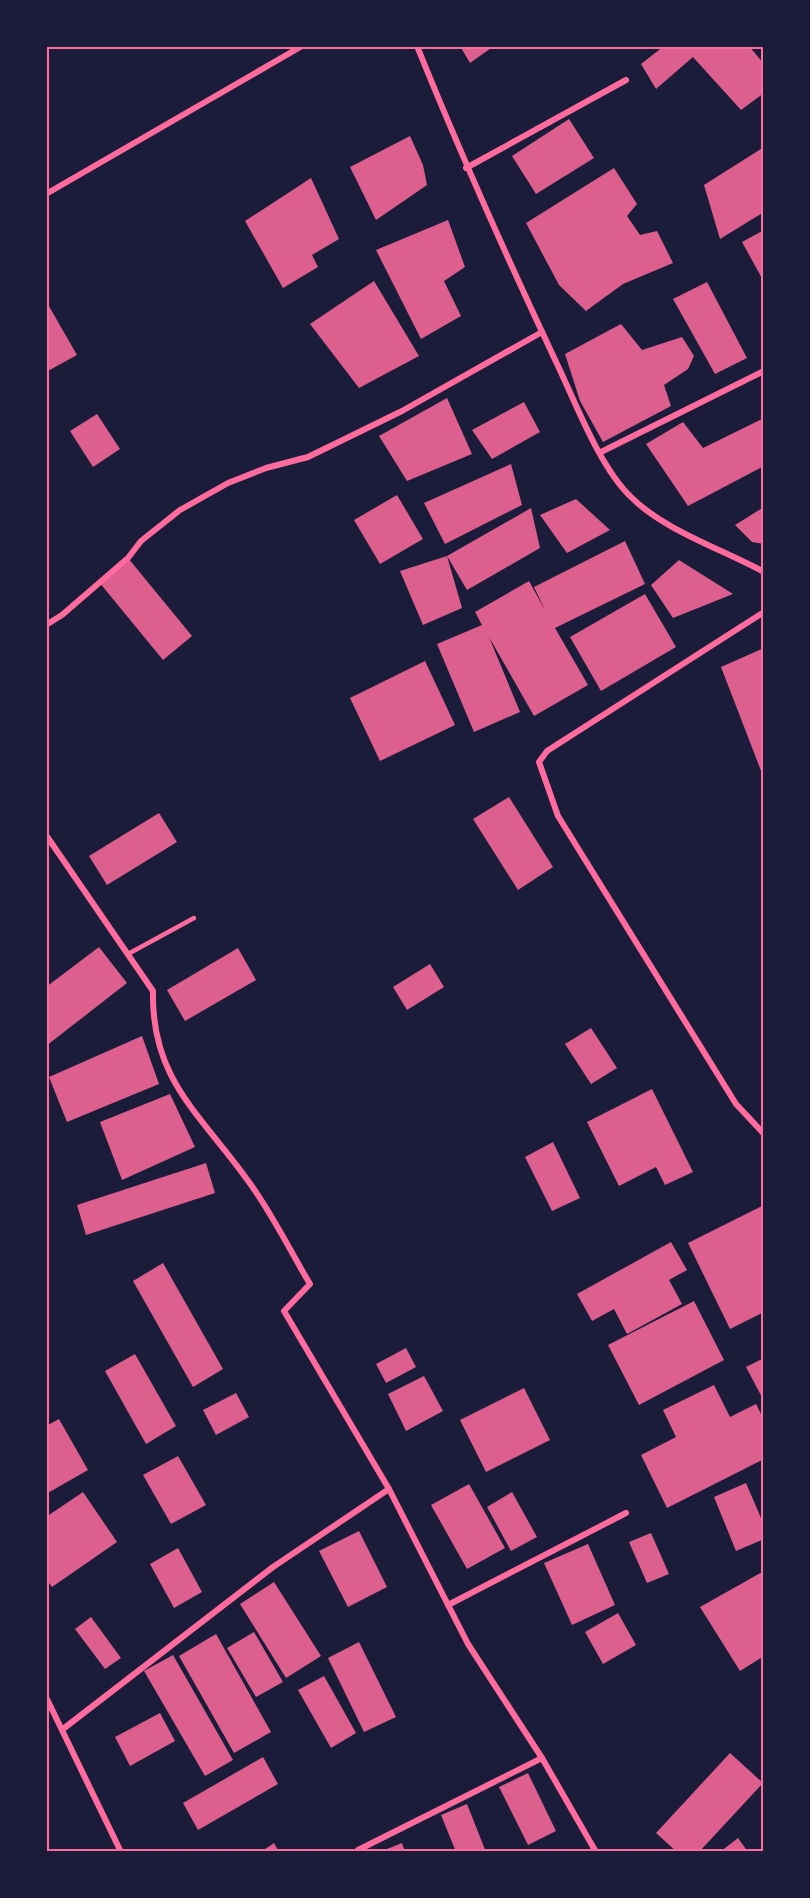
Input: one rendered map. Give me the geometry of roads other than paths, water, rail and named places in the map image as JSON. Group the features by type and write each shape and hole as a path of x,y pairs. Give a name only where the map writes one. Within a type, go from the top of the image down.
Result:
{"street":[{"path":"46,194 302,46"},
{"path":"417,46 466,168 542,332 601,452 621,487 644,508 764,572"},
{"path":"466,168 626,80"},
{"path":"46,625 62,615 128,558 141,541 180,510 228,483 266,468 308,457 350,437 402,411 542,332"},
{"path":"601,452 764,371"},
{"path":"764,612 547,750 538,762 558,816 594,876 736,1104 764,1134"},
{"path":"46,835 153,991 152,1020 162,1058 177,1089 247,1179 310,1284 284,1311 389,1489 468,1644 542,1758 596,1851"},
{"path":"63,1729 273,1567 389,1489"},
{"path":"448,1605 626,1513"},
{"path":"46,1697 122,1851"},
{"path":"358,1851 542,1758"}],"lane":[{"path":"128,954 194,918"}]}
